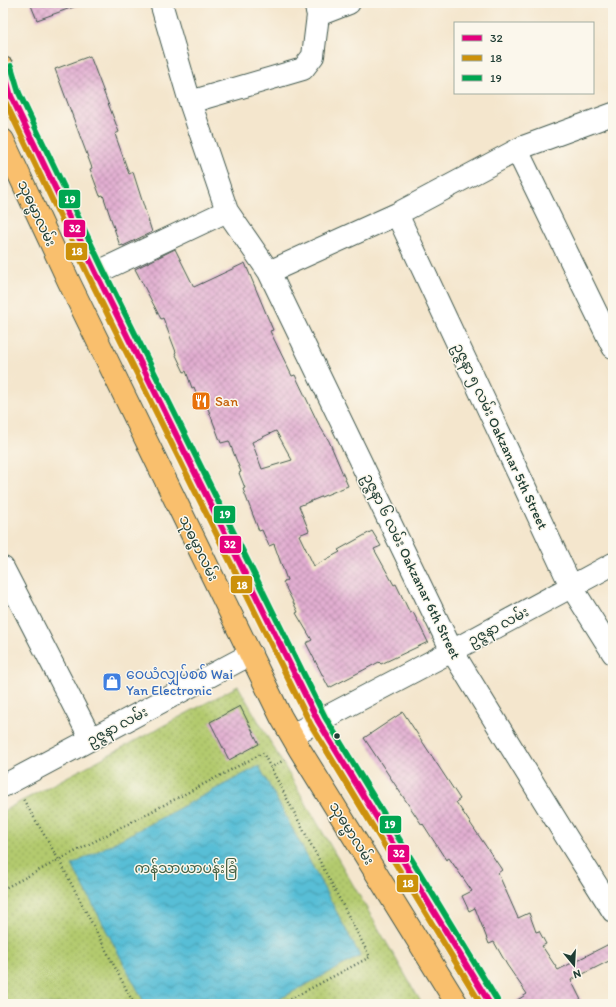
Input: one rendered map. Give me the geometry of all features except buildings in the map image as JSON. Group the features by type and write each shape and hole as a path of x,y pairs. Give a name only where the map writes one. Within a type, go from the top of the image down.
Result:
{"main road":[{"name":"သုဓမ္မာလမ်း","path":"3,68 11,96 96,273 318,721 490,1004"},
{"name":"သုဓမ္မာလမ်း","path":"3,140 69,282 282,717 457,1004"}],"street":[{"name":"ဥဇ္ဇနာ ၆ လမ်း Oakzanar 6th Street","path":"161,3 190,102 227,211 269,272 452,651 613,911"},
{"path":"190,102 303,69 313,56 317,9 350,3"},
{"path":"269,272 397,214 518,150 613,114"},
{"path":"518,150 613,347"},
{"path":"96,273 227,211"},
{"name":"ဥဇ္ဇနာ ၅ လမ်း Oakzanar 5th Street","path":"397,214 571,586 613,653"},
{"name":"ဥဇ္ဇနာ လမ်း","path":"292,735 613,564"},
{"path":"3,568 91,739"},
{"name":"ဥဇ္ဇနာ လမ်း","path":"8,783 251,654"}],"path":[{"path":"3,889 263,753 370,957 281,1004"},
{"path":"8,783 59,860 134,1004"}],"green space":[{"name":"ကန်သာယာပန်းခြံ","path":"238,686 422,1004 3,1004 3,811"}],"water":[{"path":"259,766 360,956 270,1004 145,1004 72,865"}],"transit line":[{"name":"19","path":"11,66 19,93 103,269 325,717 497,1000"},
{"name":"32","path":"3,68 11,96 96,273 318,721 490,1004"},
{"name":"18","path":"3,97 89,277 311,725 481,1004"}],"place":[{"name":"San","path":"201,401"},
{"name":"ဝေယံလျှပ်စစ် Wai Yan Electronic","path":"112,682"}]}
